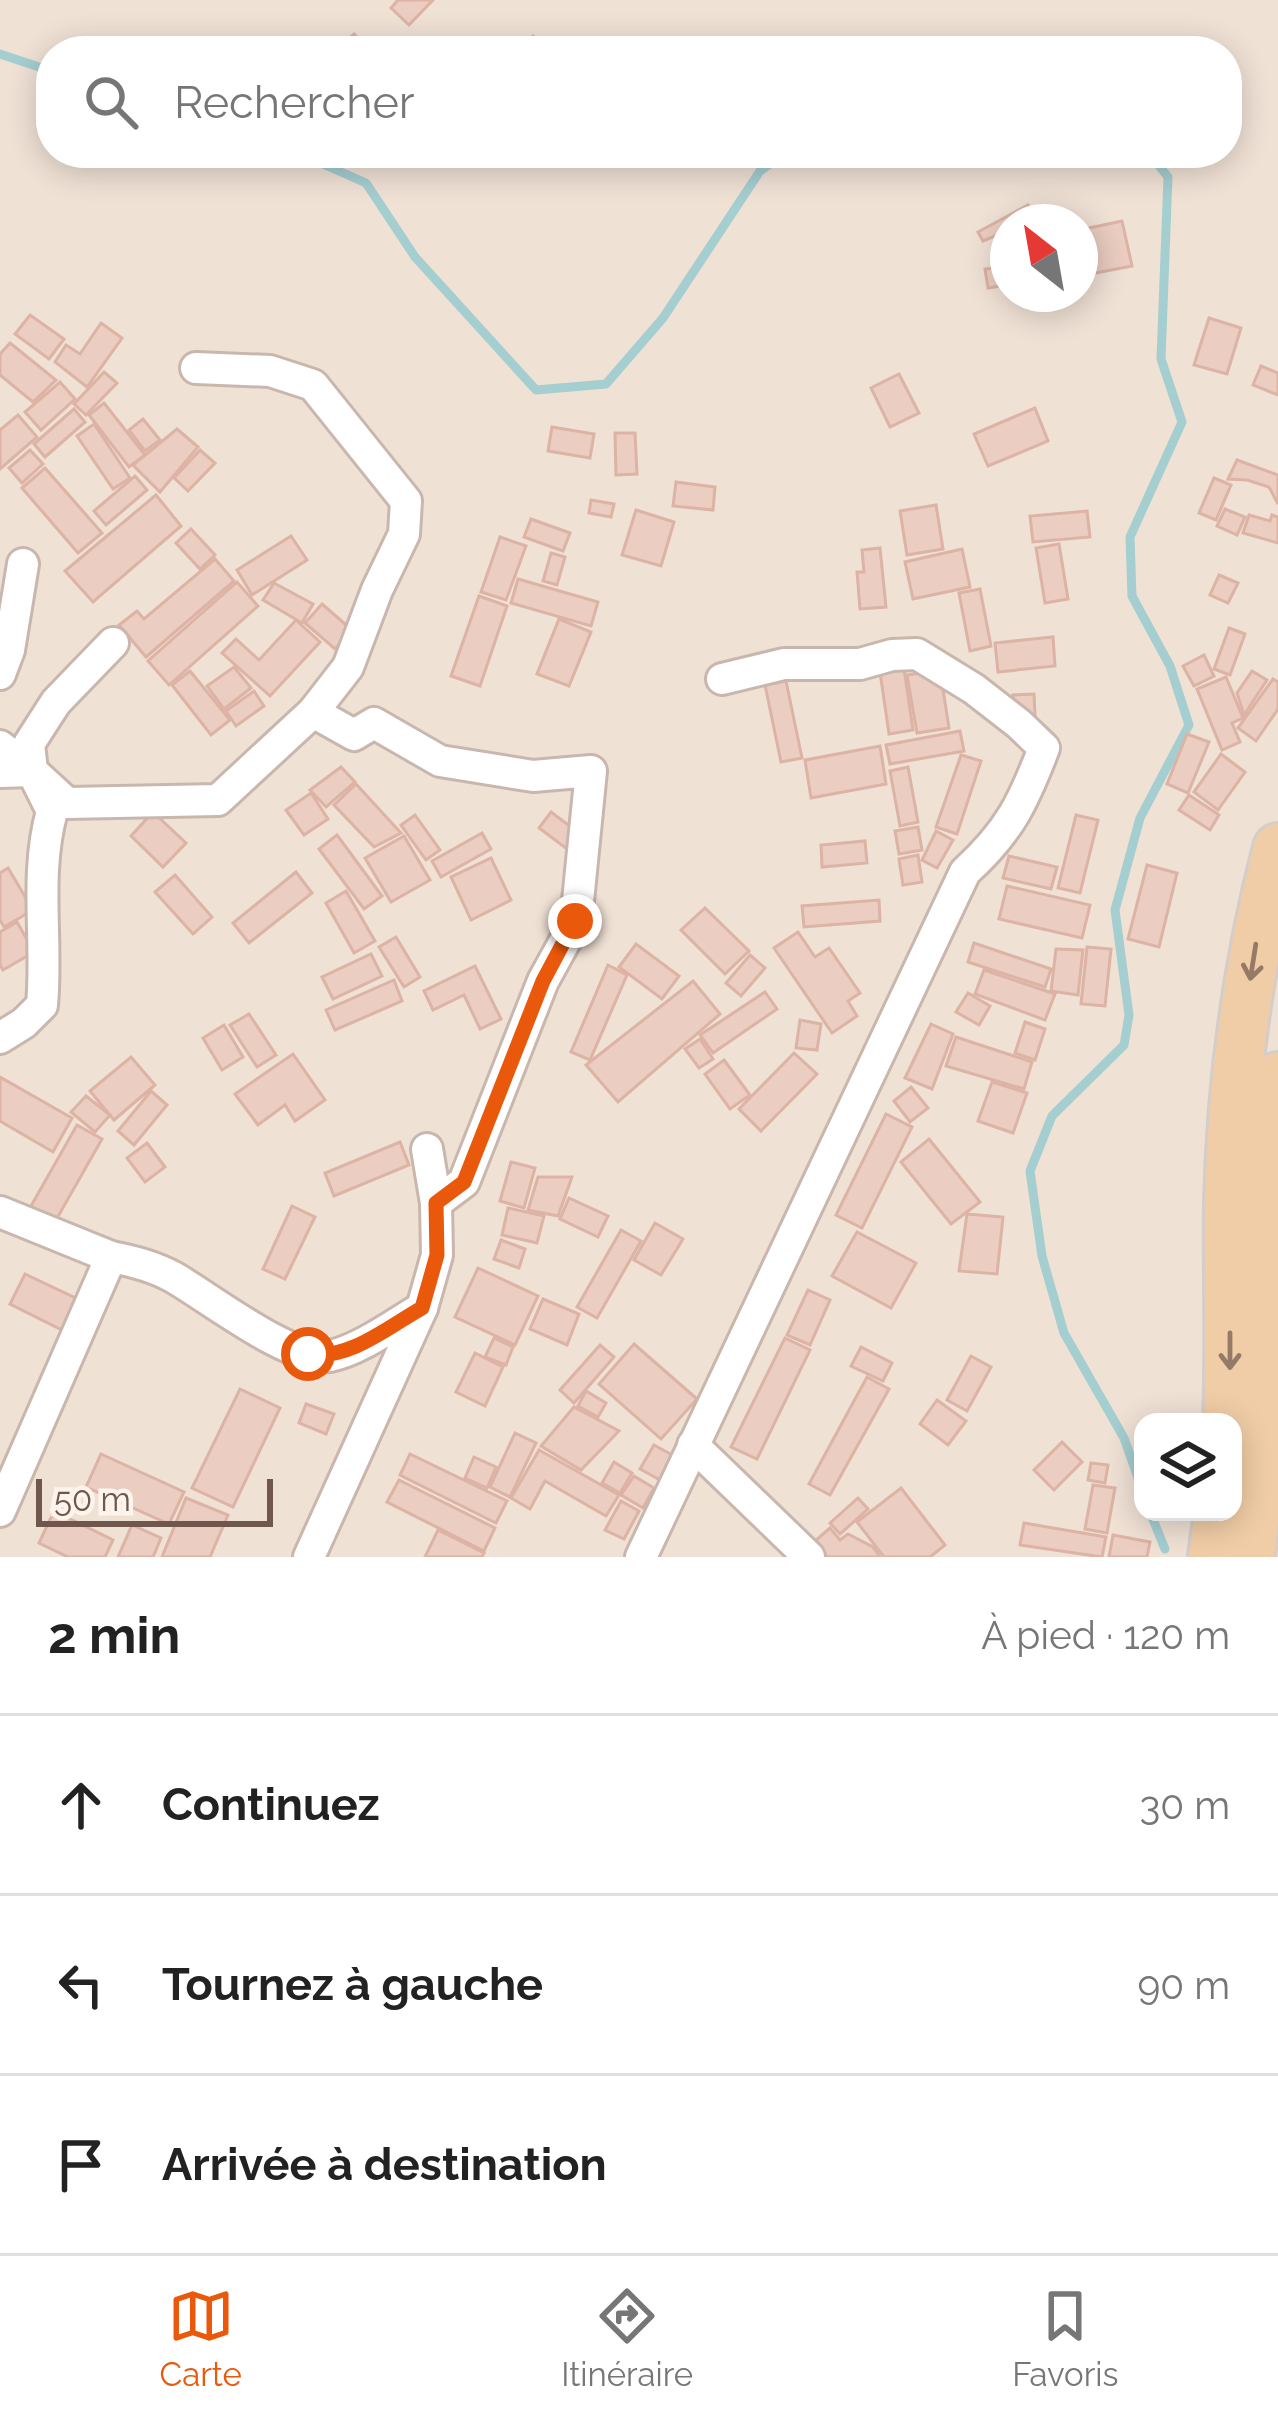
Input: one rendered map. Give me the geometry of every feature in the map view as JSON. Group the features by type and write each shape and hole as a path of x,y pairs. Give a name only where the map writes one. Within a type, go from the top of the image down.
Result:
{"main road":[{"path":"1228,1413 1229,1200 1239,1053 1262,908 1278,848"},
{"path":"1250,1557 1267,1389 1270,1199 1278,1078"},
{"path":"1213,1557 1218,1521"}],"street":[{"path":"0,746 67,803 218,800 313,712 348,667 404,534 406,500 313,385 270,371 196,368"},
{"path":"0,674 9,650 23,564"},
{"path":"0,1038 42,1005 41,898 44,840 52,811 32,771 29,745 56,702 113,643"},
{"path":"641,1557 964,872 993,846 1024,799 1044,748 974,689 917,654 860,664 784,664 722,680"},
{"path":"313,712 354,735 374,723 440,761 533,776 591,771 575,921 543,981 464,1182 436,1203"},
{"path":"0,772 32,771"},
{"path":"309,1557 422,1308 437,1255 436,1203 427,1149"},
{"path":"0,1212 175,1277 249,1326 325,1358 345,1352 422,1308"},
{"path":"0,1511 111,1257"},
{"path":"694,1445 809,1557"}],"shaded area":[{"path":"0,0 1278,0 1278,1557 0,1557"}],"building":[{"path":"398,0 433,0 409,25 391,8"},
{"path":"1122,221 1132,266 1098,273 1098,226"},
{"path":"990,226 990,238 983,241 978,232"},
{"path":"30,315 64,339 49,359 15,334"},
{"path":"1209,318 1241,328 1227,374 1194,365"},
{"path":"101,323 122,338 87,387 55,362 66,345 80,354"},
{"path":"10,343 56,380 33,402 0,375 0,354"},
{"path":"1261,366 1278,373 1278,395 1253,385"},
{"path":"104,372 117,383 86,415 74,404"},
{"path":"899,374 919,413 890,427 871,388"},
{"path":"60,382 75,399 41,430 25,412"},
{"path":"104,403 145,455 129,467 89,415"},
{"path":"1035,408 1048,441 988,466 974,434"},
{"path":"74,409 85,422 45,457 34,444"},
{"path":"18,415 37,437 0,469 0,430"},
{"path":"143,419 160,440 145,451 129,430"},
{"path":"94,424 130,478 113,489 77,436"},
{"path":"552,427 594,434 590,458 548,451"},
{"path":"177,429 198,447 160,492 133,465"},
{"path":"615,433 635,433 637,474 616,475"},
{"path":"30,450 43,464 22,483 9,468"},
{"path":"200,450 215,463 188,491 174,478"},
{"path":"1237,460 1278,475 1278,504 1269,487 1228,479"},
{"path":"45,468 102,533 78,553 22,488"},
{"path":"135,476 147,490 106,525 94,511"},
{"path":"1214,478 1231,485 1216,520 1199,513"},
{"path":"676,482 715,487 713,510 673,506"},
{"path":"156,495 181,526 93,602 65,571"},
{"path":"591,500 614,504 611,517 589,513"},
{"path":"936,505 943,549 907,555 900,511"},
{"path":"1225,509 1245,517 1237,535 1217,526"},
{"path":"636,510 674,522 661,566 622,555"},
{"path":"1087,511 1090,537 1033,542 1030,516"},
{"path":"1249,515 1270,521 1272,515 1278,517 1278,543 1243,533"},
{"path":"531,519 570,533 563,551 524,537"},
{"path":"191,529 215,555 200,569 176,543"},
{"path":"291,536 307,560 252,595 237,570"},
{"path":"500,537 526,546 506,600 481,592"},
{"path":"1059,544 1068,599 1045,603 1036,548"},
{"path":"880,548 886,607 860,609 857,572 864,572 862,550"},
{"path":"962,549 970,587 913,599 905,562"},
{"path":"551,553 565,557 557,585 543,581"},
{"path":"215,559 234,581 146,657 119,625 137,611 144,619"},
{"path":"1219,575 1238,583 1228,603 1210,595"},
{"path":"518,579 598,602 591,626 511,603"},
{"path":"237,582 258,606 169,685 148,661"},
{"path":"274,583 313,604 302,623 263,600"},
{"path":"980,589 991,646 970,651 959,593"},
{"path":"479,596 507,606 480,686 451,676"},
{"path":"322,604 352,630 335,649 305,623"},
{"path":"559,619 591,632 569,686 537,674"},
{"path":"296,620 320,642 270,696 222,653 236,639 259,660"},
{"path":"1229,628 1245,634 1230,675 1214,669"},
{"path":"1053,637 1055,666 998,672 995,643"},
{"path":"1204,655 1214,676 1194,686 1183,666"},
{"path":"903,662 913,730 889,734 879,665"},
{"path":"234,667 251,688 224,709 207,686"},
{"path":"940,670 949,728 917,733 907,675"},
{"path":"190,671 230,720 211,735 172,685"},
{"path":"1252,671 1267,680 1244,715 1237,693"},
{"path":"1226,677 1243,718 1232,723 1240,742 1222,750 1197,689"},
{"path":"1273,679 1278,682 1278,709 1256,741 1238,728"},
{"path":"786,681 802,758 781,762 765,685"},
{"path":"254,691 264,706 236,726 226,711"},
{"path":"1034,694 1035,715 1015,716 1013,695"},
{"path":"960,731 964,751 890,764 886,745"},
{"path":"1187,734 1209,742 1188,793 1167,784"},
{"path":"880,746 886,784 811,798 805,760"},
{"path":"1221,754 1245,772 1218,810 1194,792"},
{"path":"961,755 981,761 957,834 936,827"},
{"path":"341,767 355,782 326,807 310,790"},
{"path":"908,767 918,822 900,826 890,771"},
{"path":"356,784 401,833 374,847 334,805"},
{"path":"311,793 328,819 304,835 286,810"},
{"path":"1189,795 1219,815 1210,830 1179,810"},
{"path":"153,812 186,843 163,867 131,836"},
{"path":"551,812 583,836 571,852 539,828"},
{"path":"415,815 440,850 426,860 401,825"},
{"path":"1076,815 1098,820 1080,893 1058,888"},
{"path":"918,827 922,850 899,854 895,831"},
{"path":"936,831 953,840 937,868 922,860"},
{"path":"482,833 491,849 441,877 432,861"},
{"path":"337,835 382,896 364,909 319,849"},
{"path":"404,836 430,880 391,902 365,858"},
{"path":"865,841 867,863 822,867 821,845"},
{"path":"918,855 922,882 903,885 899,859"},
{"path":"1009,856 1057,867 1051,889 1003,878"},
{"path":"491,858 511,900 471,920 451,877"},
{"path":"1147,865 1177,873 1159,947 1128,939"},
{"path":"8,868 33,910 4,927 0,873"},
{"path":"296,872 312,893 249,943 233,923"},
{"path":"175,875 212,917 193,934 155,892"},
{"path":"1007,886 1090,905 1082,938 999,919"},
{"path":"346,891 375,941 354,953 326,903"},
{"path":"879,900 880,921 804,927 802,906"},
{"path":"705,908 749,951 725,974 681,930"},
{"path":"17,922 34,952 3,970 0,932"},
{"path":"798,932 815,957 829,948 860,993 848,1001 857,1016 832,1033 774,948"},
{"path":"396,937 420,977 404,987 379,947"},
{"path":"974,943 1051,969 1045,987 968,962"},
{"path":"636,944 679,976 662,999 619,967"},
{"path":"1087,947 1111,949 1105,1006 1081,1004"},
{"path":"1056,949 1083,950 1078,995 1051,991"},
{"path":"371,954 382,976 333,999 322,977"},
{"path":"750,955 765,968 741,996 726,983"},
{"path":"608,965 627,975 590,1060 571,1052"},
{"path":"475,966 501,1019 480,1029 464,995 433,1010 424,991"},
{"path":"984,970 1055,994 1045,1020 975,994"},
{"path":"394,980 402,1001 335,1030 326,1010"},
{"path":"693,981 720,1014 618,1102 586,1065"},
{"path":"765,992 777,1009 713,1053 700,1035"},
{"path":"968,993 990,1006 979,1025 956,1012"},
{"path":"249,1014 276,1055 257,1067 230,1025"},
{"path":"800,1020 821,1024 817,1050 796,1048"},
{"path":"1025,1022 1045,1029 1035,1060 1015,1053"},
{"path":"931,1024 953,1034 932,1089 905,1078"},
{"path":"224,1025 243,1057 222,1070 203,1038"},
{"path":"956,1037 1032,1062 1024,1089 946,1066"},
{"path":"700,1039 713,1059 699,1068 685,1049"},
{"path":"794,1053 817,1074 761,1131 739,1109"},
{"path":"293,1054 325,1100 295,1121 285,1105 258,1125 235,1094"},
{"path":"131,1057 155,1085 114,1120 90,1091"},
{"path":"724,1060 750,1095 730,1109 705,1074"},
{"path":"0,1077 72,1118 53,1152 0,1121"},
{"path":"992,1082 1027,1093 1013,1133 978,1121"},
{"path":"911,1087 928,1108 910,1122 894,1101"},
{"path":"151,1091 167,1105 134,1145 118,1131"},
{"path":"86,1096 110,1115 95,1132 71,1112"},
{"path":"886,1114 912,1127 862,1228 836,1215"},
{"path":"77,1125 102,1139 56,1220 31,1206"},
{"path":"929,1139 980,1202 951,1224 901,1162"},
{"path":"400,1142 409,1165 334,1196 325,1173"},
{"path":"147,1143 165,1167 145,1182 127,1158"},
{"path":"511,1162 535,1168 524,1208 500,1201"},
{"path":"538,1177 572,1177 558,1216 528,1210"},
{"path":"569,1198 608,1216 598,1237 560,1219"},
{"path":"292,1206 315,1217 285,1279 263,1269"},
{"path":"508,1208 544,1216 537,1243 502,1235"},
{"path":"967,1214 1003,1217 997,1274 959,1271"},
{"path":"655,1223 683,1239 661,1275 634,1260"},
{"path":"621,1230 641,1241 597,1318 577,1307"},
{"path":"857,1232 916,1263 891,1308 832,1276"},
{"path":"501,1240 525,1249 519,1268 494,1259"},
{"path":"478,1268 538,1296 515,1345 455,1317"},
{"path":"25,1274 86,1303 70,1334 10,1304"},
{"path":"808,1290 830,1300 810,1345 787,1335"},
{"path":"543,1299 579,1314 567,1345 530,1329"},
{"path":"494,1338 513,1347 506,1365 485,1357"},
{"path":"785,1338 810,1350 757,1459 731,1447"},
{"path":"634,1344 697,1399 661,1439 599,1384"},
{"path":"600,1345 614,1357 574,1403 560,1390"},
{"path":"861,1347 892,1363 883,1381 851,1366"},
{"path":"475,1353 503,1367 485,1406 456,1392"},
{"path":"971,1356 991,1367 967,1411 947,1400"},
{"path":"867,1377 889,1389 830,1495 809,1484"},
{"path":"240,1389 280,1408 233,1507 192,1488"},
{"path":"586,1391 606,1403 598,1417 578,1406"},
{"path":"937,1400 966,1421 948,1445 920,1424"},
{"path":"306,1404 334,1414 326,1434 299,1423"},
{"path":"574,1407 619,1431 581,1470 541,1446"},
{"path":"515,1433 536,1443 510,1497 490,1487"},
{"path":"1062,1442 1082,1462 1054,1490 1034,1470"},
{"path":"654,1445 676,1457 662,1481 640,1469"},
{"path":"539,1450 619,1495 606,1516 545,1481 530,1509 511,1498"},
{"path":"101,1454 184,1492 169,1524 86,1487"},
{"path":"410,1454 507,1501 496,1523 400,1475"},
{"path":"474,1457 496,1467 487,1488 465,1478"},
{"path":"614,1462 632,1473 620,1493 602,1483"},
{"path":"1091,1463 1108,1465 1105,1483 1088,1480"},
{"path":"634,1476 654,1488 643,1508 621,1495"},
{"path":"399,1480 495,1528 484,1551 387,1502"},
{"path":"1093,1485 1115,1488 1107,1533 1085,1529"},
{"path":"901,1488 945,1545 930,1557 884,1557 857,1522"},
{"path":"186,1498 228,1515 210,1557 162,1557"},
{"path":"858,1498 868,1509 840,1534 830,1523"},
{"path":"621,1501 639,1511 624,1539 605,1530"},
{"path":"54,1511 113,1540 105,1557 68,1557 39,1543"},
{"path":"1024,1523 1106,1537 1102,1557 1020,1545"},
{"path":"132,1525 161,1538 153,1557 118,1557"},
{"path":"830,1528 840,1540 848,1534 873,1547 880,1557 827,1557 814,1542"},
{"path":"438,1530 484,1553 482,1557 425,1557"},
{"path":"1113,1535 1150,1542 1147,1557 1109,1557"}],"waterway":[{"path":"0,54 36,66"},
{"path":"332,168 366,183 415,257 536,390 606,384 663,318 764,168"},
{"path":"1134,1466 1124,1438 1064,1333 1042,1256 1030,1171 1052,1116 1124,1045 1129,1015 1115,910 1140,818 1189,725 1170,666 1132,596 1130,537 1182,422 1161,359 1168,177 1161,168"},
{"path":"1154,1521 1165,1549"}],"route":[{"path":"308,1354 325,1358 345,1352 422,1308 437,1255 436,1203 464,1182 543,981 575,921"}]}
